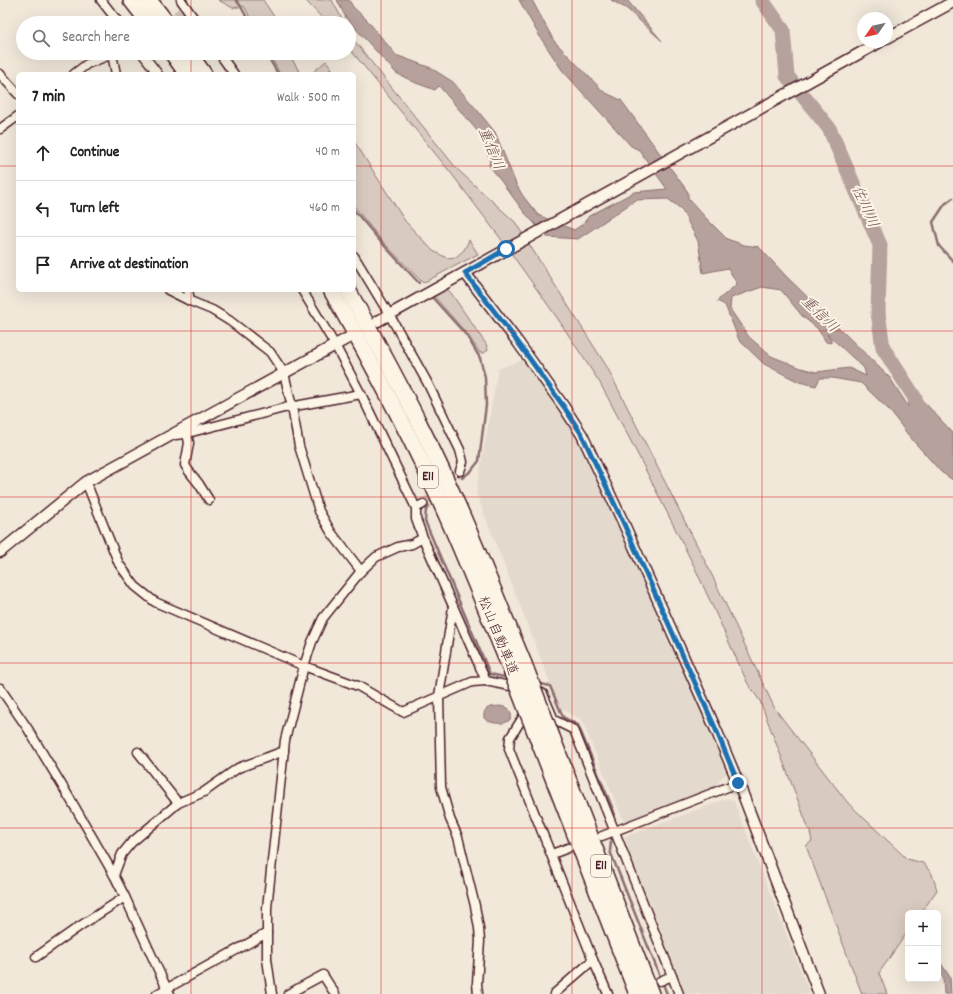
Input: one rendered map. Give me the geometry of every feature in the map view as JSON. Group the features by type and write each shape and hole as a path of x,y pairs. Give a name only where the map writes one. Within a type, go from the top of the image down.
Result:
{"highway":[{"path":"131,0 144,16"},
{"path":"149,0 162,16"},
{"path":"177,60 186,72"},
{"path":"194,60 203,72"},
{"name":"松山自動車道","path":"332,292 407,432 517,667"},
{"name":"松山自動車道","path":"349,292 378,343 422,428 461,512 517,667 651,994"},
{"name":"松山自動車道","path":"546,740 636,994"}],"street":[{"path":"101,0 114,16"},
{"path":"181,0 184,9 191,16"},
{"path":"893,35 953,2"},
{"path":"378,321 869,48"},
{"path":"77,72 87,64 97,60"},
{"path":"114,60 116,72"},
{"path":"147,60 156,72"},
{"path":"224,60 233,72"},
{"path":"0,74 16,92"},
{"path":"0,129 16,117"},
{"path":"356,259 427,382 460,450 463,462 460,471"},
{"path":"465,273 517,341 582,435 711,717 738,783 818,994"},
{"path":"172,292 212,310 230,321 270,352 284,373 299,446 319,511 331,532 361,571"},
{"path":"188,292 190,301"},
{"path":"303,292 335,345 420,506 416,519 423,538 486,681"},
{"path":"0,552 86,482 348,338"},
{"path":"171,436 292,407 361,394"},
{"path":"187,433 189,443 185,465 209,500"},
{"path":"86,482 118,564 136,586 155,602 304,666 358,686 403,712 472,682 486,681 543,694 554,720 574,730 679,994"},
{"path":"272,994 267,959 267,908 285,740 304,666 312,642 324,618 361,571 376,557 398,547 412,544 423,538"},
{"path":"453,607 439,696 441,787 450,819 458,837 475,906 480,941 478,994"},
{"path":"0,688 28,729 114,875 168,992"},
{"path":"529,691 528,708 510,738 509,748 593,960 608,994"},
{"path":"114,875 122,854 131,843 178,803 204,792 238,768 284,751"},
{"path":"138,752 178,803"},
{"path":"602,836 738,783"},
{"path":"552,854 568,848"},
{"path":"36,957 125,897"},
{"path":"157,994 168,992 267,933"},
{"path":"554,994 593,960"},
{"path":"288,994 322,975 335,994"},
{"path":"660,980 672,976"}],"shaded area":[{"path":"218,0 263,0 273,16 249,16 244,6 233,8"},
{"path":"305,0 332,0 340,16 320,16"},
{"path":"356,43 457,169 515,222 607,367 709,569 775,709 848,803 907,859 923,863 932,874 937,890 923,910 905,910 905,935 879,973 887,994 862,994 806,846 812,841 810,832 760,701 748,684 695,568 634,447 600,383 558,319 498,235 451,173 356,57"},
{"path":"273,60 292,60 300,72 279,72"},
{"path":"326,61 332,68 328,72 313,72"},
{"path":"356,144 405,221 433,251 447,258 456,257 464,250 469,240 478,254 423,283 381,240 356,209"},
{"path":"444,289 451,293 486,344 488,350 484,353 480,353 468,335 433,295"},
{"path":"524,359 556,403 578,440 684,668 729,772 719,780 720,785 624,822 581,719 560,708 476,493 498,369"},
{"path":"728,798 734,801 810,994 685,994 624,837"}],"water":[{"name":"重信川","path":"337,0 349,0 353,7 367,20 396,55 431,68 453,82 495,132 516,184 523,196 538,215 574,230 583,224 589,216 634,192 667,189 639,150 631,146 562,70 540,37 519,0 532,0 554,41 604,92 621,100 688,192 688,198 705,217 727,239 744,245 759,247 785,275 890,378 908,406 909,397 926,404 953,433 953,480 941,472 909,436 890,411 861,383 832,378 820,378 816,386 799,382 764,364 739,340 725,305 717,301 737,284 728,268 703,273 698,241 681,209 668,199 636,200 578,239 547,237 524,212 489,165 490,160 479,133 439,86 435,90 396,73 356,29 356,16 345,16","holes":["762,287 781,290 803,317 817,328 826,342 832,343 827,334 864,368 866,376 849,368 816,372 801,368 771,356 749,337 730,309 731,298"]},
{"path":"611,0 627,0 662,41 627,9"},
{"path":"500,706 508,708 511,718 508,721 504,723 493,723 484,718 486,709"},
{"path":"941,964 950,977 951,994 944,994 943,978 941,974"}],"waterway":[{"path":"236,0 246,16"},
{"name":"佐川川","path":"762,0 783,30 787,76 829,128 880,245 878,312 883,348 915,398 918,419"},
{"path":"270,60 277,72"},
{"path":"953,198 945,204 933,222 939,246 953,261"},
{"path":"356,212 419,283"},
{"path":"431,296 467,336 480,358 485,377 486,405 479,461 471,471 462,478"},
{"path":"429,506 426,510 425,521 490,674 509,678"},
{"path":"537,683 550,686 563,717 578,725 614,812 613,820"},
{"path":"612,833 610,851 667,994"}],"tunnel":[{"path":"175,16 182,11"},
{"path":"423,504 437,491"}],"route":[{"path":"506,249 465,273 517,341 582,435 623,522 717,732 738,783"}]}
